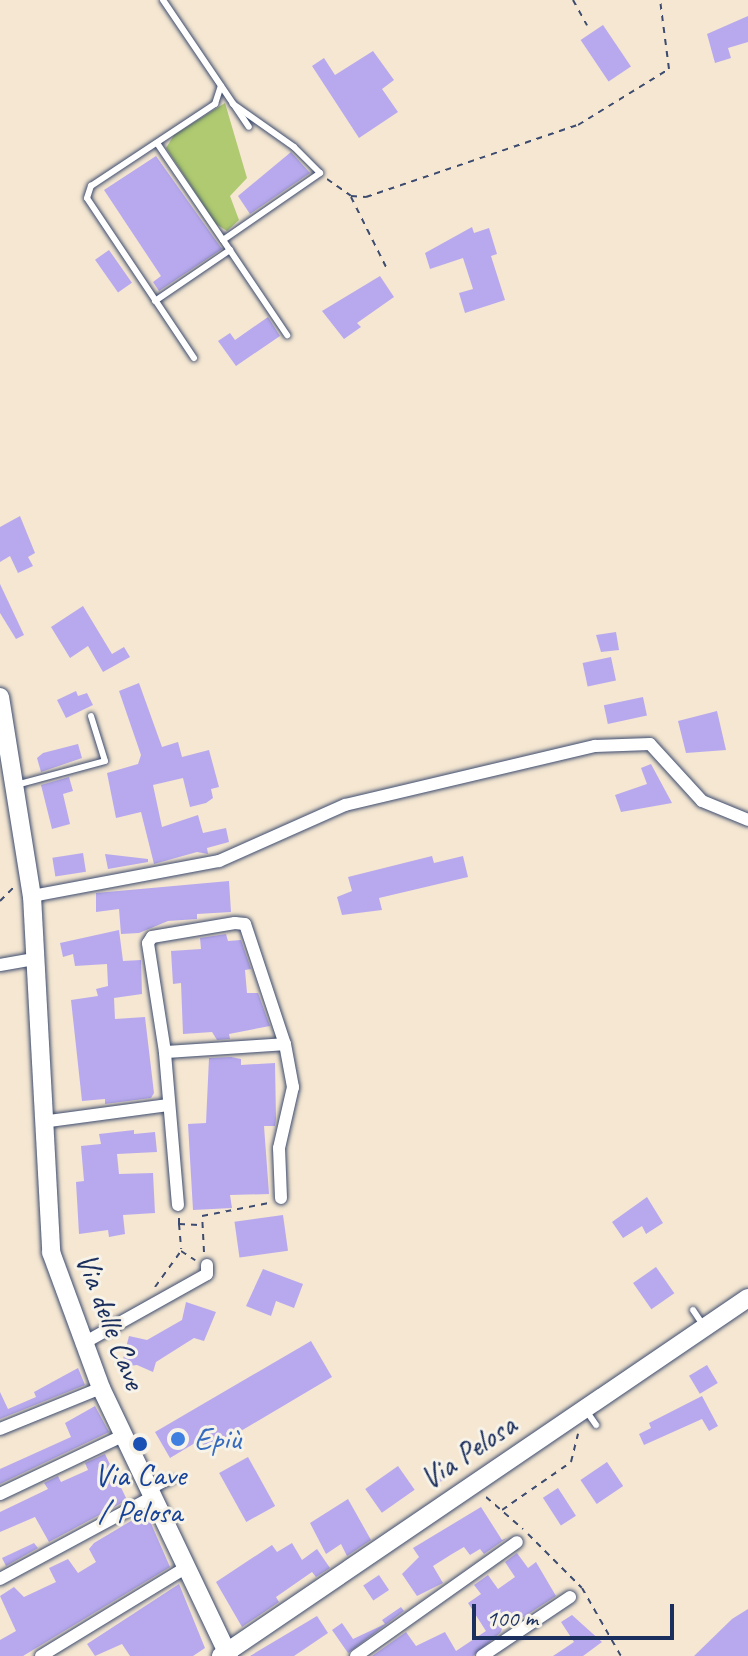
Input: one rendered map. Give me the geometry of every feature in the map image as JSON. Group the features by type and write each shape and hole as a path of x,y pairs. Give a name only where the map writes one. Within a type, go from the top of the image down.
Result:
{"street":[{"name":"Via delle Cave","path":"0,697 32,896 51,1252 82,1344 101,1388 226,1654"},
{"path":"32,896 219,861 345,805 595,746 650,744 702,801 748,820"},
{"path":"178,1205 165,1052 148,943 152,937 245,924 285,1044 293,1087 279,1148 281,1198"},
{"path":"0,965 35,959"},
{"path":"165,1052 285,1044"},
{"path":"42,1122 168,1105"},
{"path":"82,1344 207,1274 207,1265"},
{"name":"Via Pelosa","path":"226,1654 473,1485 588,1413 709,1329 748,1298"},
{"path":"0,1429 101,1388"},
{"path":"0,1494 124,1435"},
{"path":"0,1579 152,1493"},
{"path":"356,1656 517,1542"},
{"path":"41,1656 187,1567"},
{"path":"482,1656 570,1597"}],"lane":[{"path":"163,0 249,127"},
{"path":"194,358 87,198 91,186 215,104 221,86"},
{"path":"223,240 320,173 294,147 233,104"},
{"path":"157,143 287,335"},
{"path":"155,301 230,250"},
{"path":"16,785 105,761 91,716"},
{"path":"693,1310 709,1329"},
{"path":"588,1413 596,1425"},
{"path":"152,1493 173,1480"}],"path":[{"path":"573,0 587,25"},
{"path":"351,196 366,197 578,125 663,75 672,58 660,0"},
{"path":"320,173 351,196 386,267"},
{"path":"207,1265 200,1225 202,1216 281,1198"},
{"path":"154,1288 181,1251 178,1205"},
{"path":"179,1224 200,1225"},
{"path":"181,1251 207,1265"},
{"path":"502,1510 571,1462 580,1427 588,1413"},
{"path":"473,1485 582,1588 621,1656"}],"green space":[{"path":"225,103 247,178 230,196 239,220 227,231 216,224 166,148 174,135"}],"building":[{"path":"748,16 748,42 728,48 731,58 715,63 707,34"},
{"path":"603,25 631,66 609,82 581,40"},
{"path":"373,51 394,80 382,89 398,112 359,138 312,66 324,58 335,75"},
{"path":"291,152 310,173 250,214 238,196"},
{"path":"156,156 222,249 159,291 153,282 161,276 104,190"},
{"path":"472,227 474,233 489,228 497,254 491,256 505,300 465,313 459,293 473,289 463,258 430,269 425,253"},
{"path":"109,250 132,283 118,293 95,260"},
{"path":"380,276 394,297 357,323 361,327 344,339 322,311"},
{"path":"268,317 280,336 236,366 218,341 230,333 235,340"},
{"path":"20,516 35,553 28,557 33,566 18,573 10,556 0,562 0,527"},
{"path":"0,584 24,635 16,639 0,613"},
{"path":"83,606 112,654 124,647 130,657 103,672 88,646 70,658 51,627"},
{"path":"616,632 619,650 601,652 596,635"},
{"path":"611,657 616,680 588,687 583,663"},
{"path":"139,683 162,747 178,742 182,757 209,750 219,787 211,789 213,798 206,803 190,807 183,778 153,785 162,827 198,815 203,833 226,828 229,842 207,848 208,854 197,852 154,864 141,812 116,818 107,773 138,764 141,755 119,691"},
{"path":"76,691 78,696 87,693 93,705 66,718 57,700"},
{"path":"643,697 647,716 608,724 604,705"},
{"path":"717,711 726,750 686,753 678,721"},
{"path":"78,744 82,758 41,772 37,758 43,753"},
{"path":"651,764 672,803 621,812 615,795 647,784 641,768"},
{"path":"69,777 73,791 63,794 70,824 52,829 41,785"},
{"path":"83,853 86,872 55,877 52,858"},
{"path":"105,854 148,859 148,862 108,869"},
{"path":"432,856 434,863 463,856 468,877 379,898 382,910 342,915 337,897 352,891 348,877"},
{"path":"229,881 231,912 197,914 197,919 168,921 139,933 121,934 119,909 96,912 96,893"},
{"path":"119,930 123,961 141,960 142,994 114,998 115,1019 145,1017 154,1093 151,1098 105,1104 105,1099 82,1101 71,1000 98,996 96,989 108,986 107,964 75,966 73,954 63,957 60,943"},
{"path":"226,934 228,941 241,940 251,969 245,970 247,993 258,993 270,1026 229,1034 230,1039 217,1040 212,1032 183,1034 181,983 173,984 171,951 201,949 200,938"},
{"path":"209,1058 241,1059 241,1065 275,1063 275,1126 264,1126 269,1194 230,1195 232,1208 193,1210 188,1124 206,1123"},
{"path":"134,1130 134,1134 155,1132 157,1152 117,1154 119,1174 153,1173 155,1213 123,1215 125,1234 109,1237 108,1230 79,1234 76,1182 84,1181 81,1146 101,1144 99,1134"},
{"path":"647,1197 663,1223 646,1234 642,1226 623,1238 612,1222"},
{"path":"283,1215 288,1251 239,1257 234,1222"},
{"path":"656,1267 674,1293 651,1309 633,1283"},
{"path":"263,1269 303,1284 294,1308 276,1301 271,1316 246,1306"},
{"path":"186,1302 216,1312 204,1341 194,1338 156,1362 153,1372 137,1365 121,1367 129,1336 147,1340 182,1320"},
{"path":"311,1341 332,1377 207,1451 200,1440 170,1458 155,1432"},
{"path":"707,1365 718,1383 700,1394 689,1376"},
{"path":"78,1368 85,1385 0,1419 0,1392 8,1409 36,1397 34,1392"},
{"path":"702,1396 718,1426 709,1431 702,1419 644,1445 639,1434 651,1428 649,1423"},
{"path":"95,1406 109,1432 0,1484 0,1469 71,1437 65,1423"},
{"path":"105,1454 127,1500 49,1542 35,1517 0,1532 0,1512 48,1489 44,1483 58,1476 61,1482 88,1470 85,1463"},
{"path":"248,1457 275,1506 246,1522 219,1473"},
{"path":"607,1462 623,1486 597,1504 580,1480"},
{"path":"398,1466 415,1490 382,1513 365,1489"},
{"path":"441,1466 448,1477 433,1487 426,1476"},
{"path":"558,1488 576,1516 561,1525 543,1498"},
{"path":"348,1499 371,1540 347,1556 341,1544 326,1554 310,1523"},
{"path":"481,1507 502,1540 507,1538 484,1554 480,1549 470,1555 464,1547 433,1566 443,1583 417,1596 402,1574 419,1557 413,1548"},
{"path":"146,1512 170,1567 23,1656 0,1656 0,1640 16,1631 0,1596 14,1587 24,1597 56,1582 49,1568 68,1559 78,1573 96,1562 89,1549 94,1543"},
{"path":"34,1543 38,1548 6,1566 2,1558"},
{"path":"292,1543 302,1560 317,1549 330,1568 316,1577 312,1572 276,1597 279,1602 242,1627 216,1582 272,1545 277,1552"},
{"path":"517,1553 528,1568 536,1562 556,1596 516,1622 507,1610 501,1632 473,1656 372,1656 406,1632 416,1646 445,1632 456,1651 486,1631 468,1603 481,1594 474,1585 488,1575 498,1589 515,1577 505,1562"},
{"path":"379,1575 389,1590 373,1601 363,1586"},
{"path":"179,1584 205,1648 193,1656 130,1656 122,1644 95,1656 87,1644"},
{"path":"401,1607 404,1611 348,1653 332,1630 342,1623 353,1639 385,1624 382,1620"},
{"path":"748,1609 748,1656 694,1656 732,1619"},
{"path":"572,1615 602,1642 583,1656 553,1656 574,1642 561,1622"},
{"path":"317,1616 328,1633 294,1656 250,1656"}],"place":[{"name":"Epiù","path":"178,1439"},
{"name":"Via Cave / Pelosa","path":"140,1444"}]}
